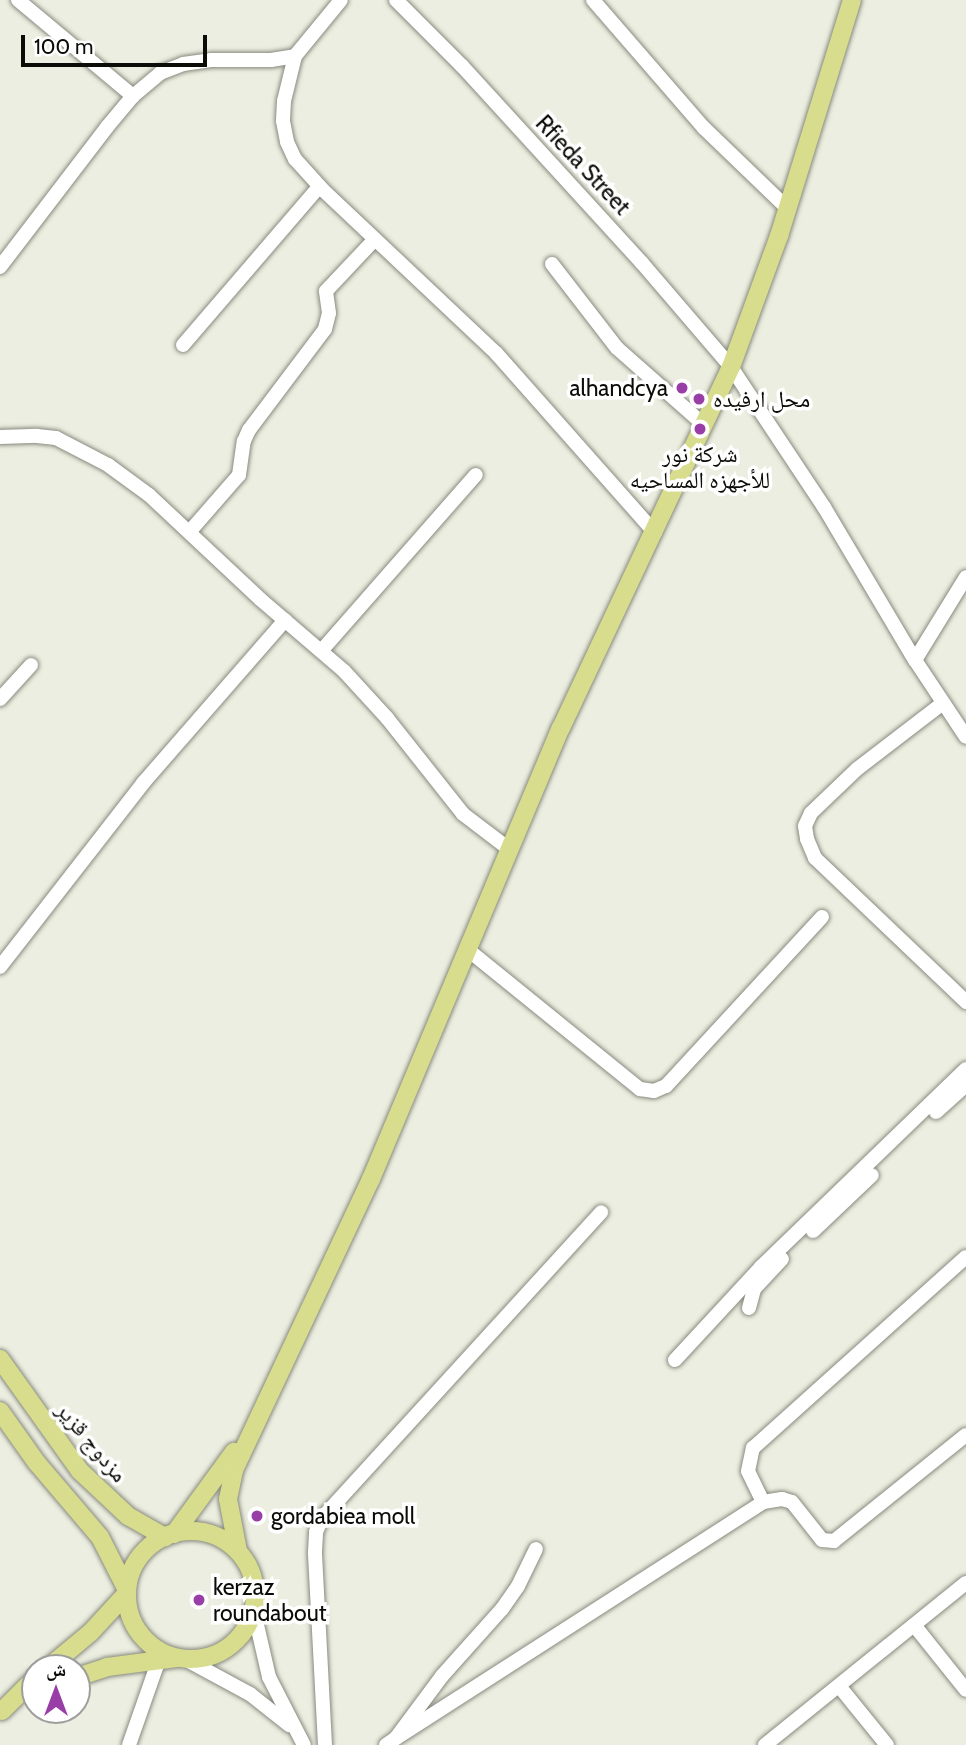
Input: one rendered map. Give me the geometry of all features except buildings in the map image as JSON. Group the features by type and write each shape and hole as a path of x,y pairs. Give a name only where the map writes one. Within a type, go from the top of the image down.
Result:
{"main road":[{"path":"91,1672 107,1667 212,1656 234,1644 249,1624 254,1612 255,1586 252,1573 238,1551 229,1510 229,1490 234,1470 371,1179 567,715 731,367 787,208 852,0"},
{"name":"مزدوج قزير","path":"0,1359 80,1471 128,1516 170,1535"},
{"path":"0,1411 37,1463 100,1537 127,1591 132,1622 140,1634 156,1649 182,1659"},
{"path":"170,1535 211,1486 261,1411"},
{"path":"65,1654 91,1632 127,1591 135,1563 153,1543 170,1535 203,1532 222,1539 238,1551"},
{"path":"1,1711 21,1692"},
{"path":"1,1711 21,1702"}],"street":[{"path":"18,0 133,96"},
{"path":"341,0 295,56 284,101 287,142 295,159 319,187 496,353 655,533"},
{"name":"Rfieda Street","path":"396,0 462,66 642,263 731,367 824,507 915,660 966,737"},
{"path":"593,0 704,128 787,208"},
{"path":"0,267 133,96 160,74 183,64 211,60 271,60 295,56"},
{"path":"183,345 319,187"},
{"path":"191,530 239,475 244,441 249,430 325,329 329,313 326,291 375,239"},
{"path":"552,264 617,348 704,425"},
{"path":"0,437 56,438 77,447 108,465 191,530 285,620 322,650 387,718 463,814 509,849"},
{"path":"322,650 476,475"},
{"path":"915,660 966,578"},
{"path":"0,967 160,763 285,620"},
{"path":"0,699 31,665"},
{"path":"943,703 857,769 811,813 805,826 815,858 966,1002"},
{"path":"467,948 640,1089 654,1091 666,1086 822,916"},
{"path":"675,1360 761,1267 966,1069"},
{"path":"748,1308 754,1289 778,1263 966,1085"},
{"path":"325,1745 315,1552 316,1531 322,1518 601,1212"},
{"path":"763,1502 748,1471 753,1448 966,1257"},
{"path":"391,1742 763,1502 782,1499 792,1502 822,1540 834,1541 966,1435"},
{"path":"391,1742 442,1676 502,1609 518,1586 536,1549"},
{"path":"765,1745 966,1583"},
{"path":"254,1612 269,1677 301,1739"},
{"path":"914,1625 966,1690"},
{"path":"182,1659 271,1708 301,1739"},
{"path":"130,1745 158,1662"},
{"path":"839,1685 887,1745"}],"place":[{"name":"alhandcya","path":"682,388"},
{"name":"محل ارفيده","path":"699,399"},
{"name":"شركة نور للأجهزه المساحيه","path":"700,429"},
{"name":"gordabiea moll","path":"257,1516"},
{"name":"kerzaz roundabout","path":"199,1600"}]}
